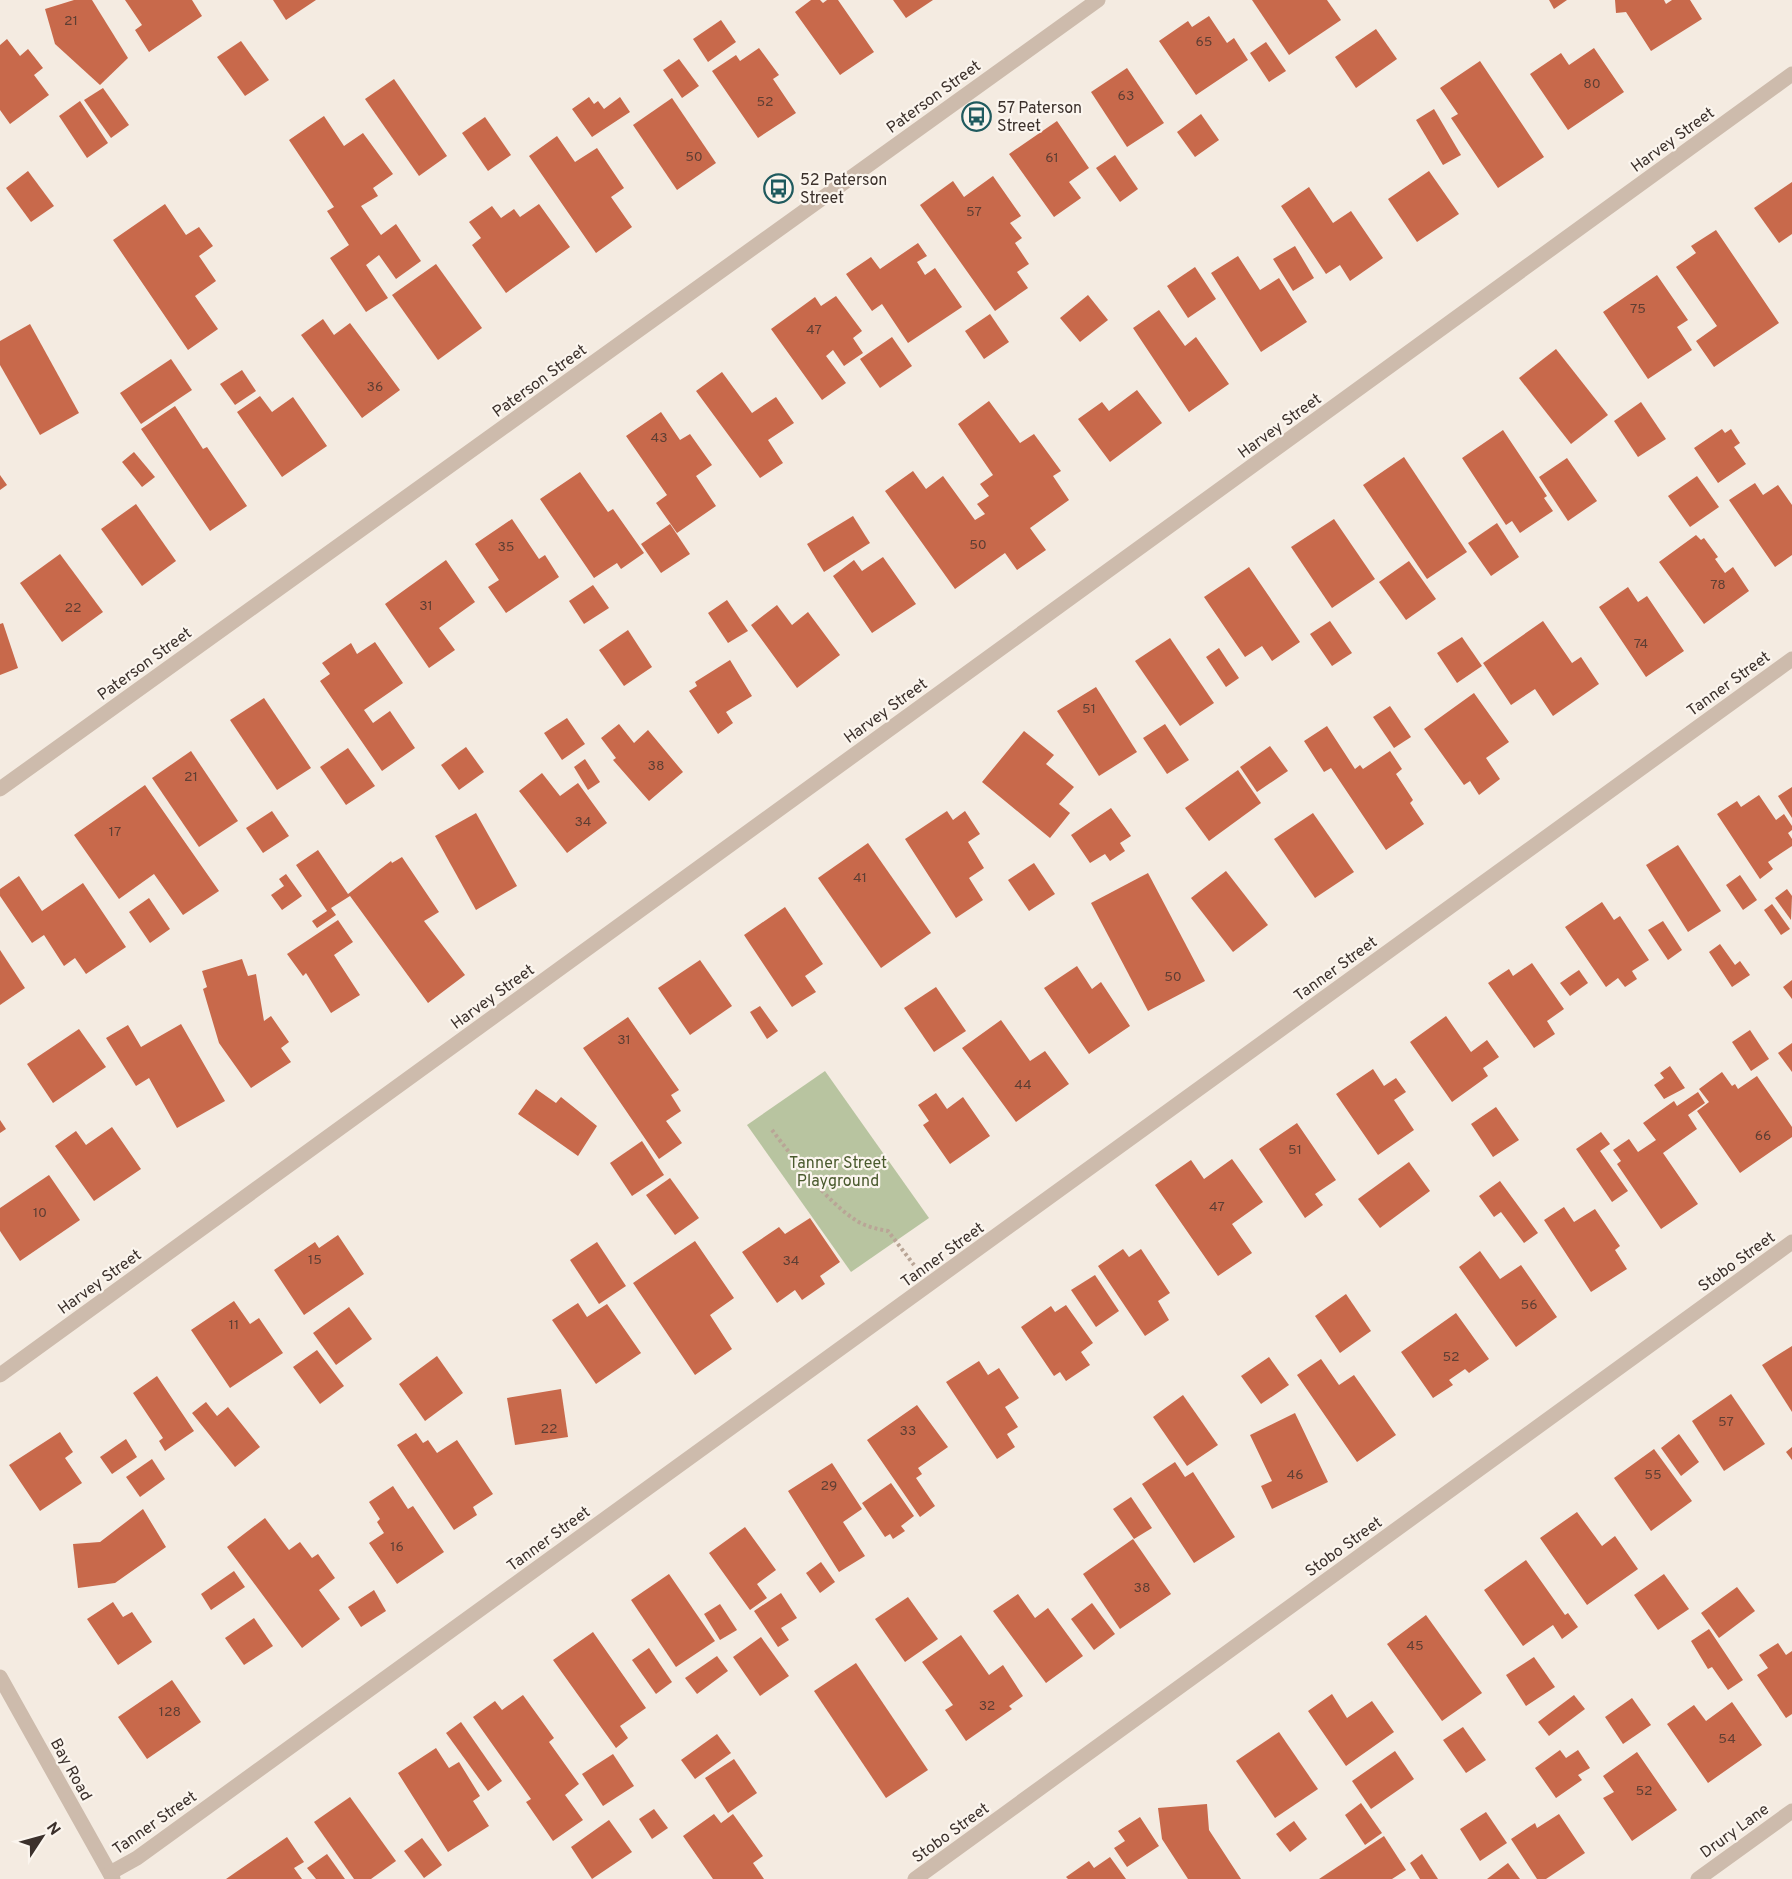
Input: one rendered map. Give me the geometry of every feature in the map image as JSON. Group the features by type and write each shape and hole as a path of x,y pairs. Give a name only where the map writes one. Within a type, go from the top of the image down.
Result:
{"street":[{"name":"Paterson Street","path":"0,789 1098,0"},
{"name":"Harvey Street","path":"0,1375 1792,74"},
{"name":"Tanner Street","path":"111,1876 1792,658"},
{"name":"Stobo Street","path":"915,1879 1792,1242"},
{"name":"Bay Road","path":"0,1677 111,1876"},
{"name":"Drury Lane","path":"1698,1879 1792,1811"}],"path":[{"path":"772,1130 796,1163 857,1221 872,1228 888,1231 928,1286"}],"green space":[{"name":"Tanner Street Playground","path":"825,1071 929,1218 851,1272 747,1125"}],"building":[{"path":"74,0 92,0 128,58 100,85 55,44 45,9"},
{"path":"125,0 192,0 202,16 149,52 135,30 142,25"},
{"path":"273,0 316,0 286,20"},
{"path":"811,0 820,0 823,3 827,0 838,0 874,52 840,75 795,12"},
{"path":"893,0 933,0 906,18"},
{"path":"1252,0 1327,0 1341,20 1289,55"},
{"path":"1549,0 1567,0 1554,9"},
{"path":"1615,0 1664,0 1666,4 1672,0 1690,0 1702,19 1651,51 1626,12 1616,13"},
{"path":"1209,16 1227,43 1234,38 1248,60 1196,95 1159,41 1188,21 1192,27"},
{"path":"721,20 736,42 708,62 693,39"},
{"path":"1376,29 1397,59 1356,88 1335,57"},
{"path":"7,39 20,56 28,49 43,68 34,75 49,95 10,124 0,110 0,45"},
{"path":"241,41 269,80 245,96 217,57"},
{"path":"1266,42 1286,71 1269,82 1250,53"},
{"path":"759,48 779,75 773,79 796,113 758,138 712,71 736,55 740,61"},
{"path":"1594,48 1624,92 1568,130 1530,74 1561,53 1569,65"},
{"path":"679,59 699,86 682,98 663,70"},
{"path":"1480,61 1544,157 1498,188 1451,118 1458,114 1440,88"},
{"path":"1127,68 1164,123 1127,147 1091,92"},
{"path":"394,79 447,156 419,176 365,99"},
{"path":"103,88 129,125 111,138 84,100"},
{"path":"589,97 594,104 598,101 604,109 620,97 630,112 592,137 572,109"},
{"path":"672,98 716,163 677,190 633,125"},
{"path":"80,101 108,143 87,158 59,116"},
{"path":"1434,109 1461,155 1443,165 1416,120"},
{"path":"1201,114 1219,140 1195,157 1177,132"},
{"path":"324,116 344,146 363,133 393,174 373,188 378,196 361,206 381,235 396,224 421,261 396,279 379,255 366,265 388,298 366,312 330,258 349,245 327,211 334,207 289,140"},
{"path":"485,117 511,155 488,171 462,133"},
{"path":"1057,121 1089,168 1069,182 1081,198 1054,217 1009,154"},
{"path":"557,136 575,162 597,148 624,188 611,197 632,227 596,253 529,156"},
{"path":"1115,155 1138,189 1120,202 1096,168"},
{"path":"28,171 54,206 31,222 6,188"},
{"path":"1429,171 1459,214 1417,242 1388,199"},
{"path":"993,176 1021,216 1010,223 1022,238 1015,243 1029,264 1017,272 1028,288 995,311 920,205 953,181 964,197"},
{"path":"1792,182 1792,234 1779,243 1754,208"},
{"path":"1309,187 1333,223 1351,211 1383,258 1350,281 1340,265 1326,274 1281,206"},
{"path":"165,204 186,235 199,227 213,246 199,256 216,281 195,296 218,329 188,350 113,240"},
{"path":"539,204 570,247 506,293 472,245 481,238 469,222 492,206 501,218 514,209 520,217"},
{"path":"1716,230 1779,323 1714,367 1696,341 1717,326 1676,267 1696,253 1691,246"},
{"path":"918,243 927,256 917,262 925,275 935,268 962,307 908,343 882,304 872,311 846,274 871,257 880,269"},
{"path":"1295,246 1314,278 1293,291 1273,259"},
{"path":"1238,256 1260,290 1279,278 1307,322 1261,352 1211,273"},
{"path":"436,264 482,328 438,360 392,295"},
{"path":"1195,267 1216,299 1188,318 1167,286"},
{"path":"1657,275 1688,320 1677,327 1692,350 1648,379 1603,312"},
{"path":"1088,295 1108,320 1080,342 1060,318"},
{"path":"836,296 862,331 853,338 863,353 844,366 833,350 826,356 846,383 822,400 771,329 815,297 821,306"},
{"path":"1159,310 1185,346 1196,337 1229,384 1189,412 1133,328"},
{"path":"990,314 1009,342 984,359 965,331"},
{"path":"323,319 334,335 350,323 400,390 362,418 301,335"},
{"path":"30,324 79,413 40,435 0,365 0,341"},
{"path":"892,337 912,366 880,388 860,359"},
{"path":"1556,349 1608,415 1571,444 1519,378"},
{"path":"171,359 192,390 141,424 120,393"},
{"path":"242,370 256,391 235,405 220,384"},
{"path":"722,372 752,413 776,397 794,423 768,440 783,463 760,478 696,391"},
{"path":"1137,390 1162,423 1110,462 1078,419 1102,402 1109,411"},
{"path":"260,396 272,412 293,397 327,446 282,477 237,412"},
{"path":"989,401 1020,443 1034,434 1061,471 1053,476 1069,500 1030,528 1046,550 1017,570 1005,553 955,589 885,491 913,471 926,489 943,476 975,520 985,514 977,504 989,496 980,484 993,475 958,424"},
{"path":"1641,402 1666,439 1638,457 1614,421"},
{"path":"175,406 203,449 207,447 247,506 210,531 141,429"},
{"path":"661,412 680,440 690,434 712,465 696,476 716,506 677,533 656,503 667,495 626,436"},
{"path":"1722,429 1725,433 1731,429 1740,443 1734,447 1746,464 1718,483 1694,448"},
{"path":"1503,430 1547,496 1544,498 1553,511 1520,533 1512,521 1506,525 1462,458"},
{"path":"134,452 155,477 142,487 122,462"},
{"path":"1404,457 1467,552 1427,579 1363,485"},
{"path":"1567,458 1597,501 1568,521 1539,477"},
{"path":"580,472 608,512 613,509 644,553 621,569 617,563 594,578 540,499"},
{"path":"0,475 7,485 0,490"},
{"path":"1697,476 1719,507 1690,527 1668,496"},
{"path":"1755,483 1763,495 1778,485 1792,505 1792,555 1775,567 1729,500"},
{"path":"136,504 176,561 142,586 101,529"},
{"path":"853,516 870,543 824,572 807,544"},
{"path":"512,519 539,559 545,555 559,577 506,613 488,587 499,580 475,544"},
{"path":"1334,519 1375,579 1332,608 1291,547"},
{"path":"1497,523 1519,557 1491,576 1468,543"},
{"path":"670,524 690,554 661,573 641,544"},
{"path":"1696,535 1701,540 1704,538 1718,557 1715,559 1725,573 1733,567 1749,591 1704,624 1659,562"},
{"path":"60,554 103,612 62,642 20,583"},
{"path":"883,557 916,604 872,633 833,576 854,560 862,571"},
{"path":"446,560 475,602 439,628 455,650 429,668 385,604"},
{"path":"1409,561 1436,599 1406,620 1379,582"},
{"path":"1249,567 1300,642 1272,661 1262,646 1245,657 1204,597"},
{"path":"593,585 609,608 584,624 569,601"},
{"path":"1628,587 1638,602 1647,596 1684,651 1646,677 1599,607"},
{"path":"727,600 748,631 728,643 708,613"},
{"path":"777,605 792,625 808,612 840,655 797,688 751,625"},
{"path":"1330,621 1352,653 1332,666 1310,634"},
{"path":"1543,621 1572,663 1581,657 1599,684 1553,716 1535,689 1511,705 1483,663"},
{"path":"3,623 18,668 0,675 0,624"},
{"path":"628,630 652,667 624,686 599,650"},
{"path":"1462,637 1482,666 1457,683 1437,653"},
{"path":"1170,638 1214,703 1180,726 1135,661"},
{"path":"375,642 403,683 364,710 373,723 390,711 415,748 382,771 320,681 330,674 322,663 351,643 357,654"},
{"path":"1219,648 1239,678 1226,687 1206,657"},
{"path":"730,660 752,696 726,712 733,723 718,734 689,691 697,686 695,682"},
{"path":"1096,687 1137,752 1099,776 1057,711"},
{"path":"1474,693 1509,742 1486,758 1500,779 1479,795 1470,781 1464,785 1424,729"},
{"path":"264,698 311,768 277,790 230,720"},
{"path":"1390,706 1411,737 1394,748 1373,717"},
{"path":"567,718 585,744 562,760 544,733"},
{"path":"619,724 634,743 648,730 683,772 649,801 613,760 616,758 601,738"},
{"path":"1165,724 1189,760 1167,774 1143,738"},
{"path":"1327,726 1355,769 1360,765 1363,769 1390,751 1402,769 1396,774 1413,800 1410,803 1424,824 1386,850 1331,768 1324,772 1304,741"},
{"path":"1024,731 1054,755 1046,764 1074,787 1059,804 1070,813 1050,838 982,782"},
{"path":"1270,746 1288,771 1257,792 1240,767"},
{"path":"466,747 484,772 459,790 441,765"},
{"path":"348,748 375,786 346,805 320,767"},
{"path":"191,751 238,821 199,847 152,778"},
{"path":"585,759 600,782 588,790 574,767"},
{"path":"1238,770 1261,803 1209,841 1185,808"},
{"path":"542,773 560,796 578,783 607,823 567,853 519,791"},
{"path":"145,785 219,891 183,915 154,874 119,899 74,835"},
{"path":"1792,787 1792,818 1778,796"},
{"path":"1759,795 1776,820 1784,814 1792,826 1792,830 1788,833 1792,839 1792,846 1768,862 1773,869 1760,879 1717,814 1737,801 1741,807"},
{"path":"1111,808 1131,836 1120,843 1125,851 1110,861 1105,854 1090,863 1071,835"},
{"path":"272,811 289,836 263,853 246,828"},
{"path":"947,811 953,820 965,811 980,834 968,842 984,868 969,878 983,900 956,918 905,839"},
{"path":"476,813 517,886 476,910 435,836"},
{"path":"1313,813 1354,872 1315,898 1274,839"},
{"path":"868,843 931,933 881,968 818,878"},
{"path":"1678,845 1721,911 1688,932 1646,865"},
{"path":"318,850 348,894 391,861 392,863 402,857 439,912 424,921 465,975 428,1003 350,896 331,908 336,915 317,928 312,921 327,911 296,865"},
{"path":"1034,863 1055,894 1029,911 1008,880"},
{"path":"1226,871 1268,925 1233,952 1191,898"},
{"path":"1148,873 1205,981 1148,1011 1091,903"},
{"path":"286,874 302,896 282,910 271,895 284,886 279,879"},
{"path":"1740,875 1757,900 1743,910 1726,885"},
{"path":"19,876 42,911 83,883 126,947 86,974 75,958 64,966 44,935 32,943 0,896 0,889"},
{"path":"1787,889 1792,896 1791,920 1775,898"},
{"path":"149,898 170,929 150,943 129,912"},
{"path":"1602,902 1614,920 1620,916 1649,960 1632,971 1637,979 1625,987 1618,978 1606,987 1565,927"},
{"path":"1772,904 1790,929 1781,935 1764,910"},
{"path":"785,907 823,964 805,976 816,992 792,1007 744,935"},
{"path":"338,920 353,942 334,955 360,995 331,1013 306,973 303,976 287,954"},
{"path":"1663,921 1682,950 1668,960 1648,930"},
{"path":"1720,944 1735,965 1740,961 1750,975 1732,987 1709,952"},
{"path":"0,950 25,988 0,1005"},
{"path":"242,959 248,976 256,974 264,1021 271,1016 289,1042 281,1048 291,1062 251,1088 219,1043 203,989 207,987 202,971"},
{"path":"700,960 732,1006 690,1035 658,988"},
{"path":"1532,963 1564,1009 1547,1021 1555,1034 1534,1048 1488,983 1509,969 1513,976"},
{"path":"1077,966 1092,989 1101,982 1130,1026 1089,1054 1044,988"},
{"path":"1579,970 1588,983 1570,996 1560,983"},
{"path":"1792,980 1792,999 1783,987"},
{"path":"936,987 966,1031 934,1052 904,1008"},
{"path":"760,1006 778,1031 767,1039 750,1012"},
{"path":"1446,1016 1471,1052 1487,1040 1499,1057 1483,1068 1488,1076 1452,1102 1410,1042"},
{"path":"628,1017 679,1090 671,1095 681,1111 666,1121 682,1143 659,1159 583,1048"},
{"path":"1001,1020 1030,1061 1045,1051 1069,1084 1016,1122 962,1048"},
{"path":"181,1024 225,1101 177,1128 149,1078 136,1086 106,1038 128,1025 141,1047"},
{"path":"79,1029 106,1067 53,1103 27,1064"},
{"path":"1750,1030 1769,1059 1751,1071 1732,1042"},
{"path":"1792,1043 1792,1072 1778,1053"},
{"path":"1670,1066 1685,1088 1664,1099 1654,1085 1664,1078 1660,1073"},
{"path":"1373,1069 1384,1086 1396,1078 1406,1092 1394,1100 1414,1130 1378,1155 1336,1094"},
{"path":"1722,1072 1732,1086 1735,1084 1738,1089 1757,1076 1792,1127 1792,1137 1740,1173 1697,1111 1709,1102 1699,1089"},
{"path":"536,1089 556,1103 561,1097 597,1126 578,1156 518,1114"},
{"path":"1698,1092 1705,1103 1688,1115 1697,1129 1663,1153 1698,1204 1661,1229 1617,1164 1621,1161 1613,1150 1629,1139 1638,1152 1656,1140 1643,1123 1674,1101 1677,1106"},
{"path":"936,1093 947,1109 963,1097 990,1136 950,1164 923,1125 929,1121 918,1105"},
{"path":"1496,1107 1519,1140 1493,1157 1471,1124"},
{"path":"0,1120 6,1129 0,1133"},
{"path":"1297,1123 1336,1180 1315,1194 1323,1205 1305,1218 1259,1149"},
{"path":"112,1127 141,1169 94,1201 55,1146 76,1131 86,1145"},
{"path":"1601,1132 1610,1144 1600,1151 1628,1191 1612,1202 1576,1149"},
{"path":"642,1141 664,1175 632,1196 610,1163"},
{"path":"1232,1159 1263,1202 1232,1224 1252,1253 1218,1276 1155,1185 1191,1160 1204,1179"},
{"path":"1409,1162 1430,1191 1380,1228 1358,1199"},
{"path":"49,1175 80,1220 20,1261 0,1231 0,1208"},
{"path":"670,1178 699,1218 675,1235 646,1195"},
{"path":"1500,1181 1538,1233 1524,1243 1501,1212 1494,1217 1479,1196"},
{"path":"1564,1207 1574,1222 1595,1209 1620,1246 1615,1250 1627,1269 1591,1292 1544,1220"},
{"path":"810,1218 840,1262 820,1276 825,1284 802,1300 795,1290 777,1303 742,1252 779,1227 785,1234"},
{"path":"338,1235 364,1274 304,1315 274,1270 315,1242 319,1248"},
{"path":"695,1241 734,1298 710,1315 732,1349 695,1375 633,1283"},
{"path":"597,1242 626,1286 599,1304 570,1260"},
{"path":"1123,1249 1129,1257 1141,1249 1170,1293 1158,1301 1169,1320 1145,1336 1098,1266"},
{"path":"1480,1251 1500,1279 1521,1265 1557,1317 1516,1347 1459,1267"},
{"path":"1095,1275 1119,1311 1096,1327 1071,1290"},
{"path":"1346,1294 1371,1331 1340,1353 1315,1316"},
{"path":"234,1301 250,1324 259,1318 283,1353 230,1388 191,1330"},
{"path":"578,1303 587,1317 607,1304 641,1353 596,1384 552,1320"},
{"path":"1066,1305 1093,1343 1081,1352 1090,1365 1066,1381 1060,1372 1054,1376 1021,1327 1051,1306 1055,1312"},
{"path":"349,1307 372,1339 336,1365 313,1333"},
{"path":"1456,1313 1489,1359 1469,1373 1465,1369 1449,1380 1453,1385 1433,1398 1401,1352"},
{"path":"1792,1346 1792,1412 1762,1365"},
{"path":"317,1350 344,1386 320,1404 293,1367"},
{"path":"437,1356 463,1393 425,1421 399,1384"},
{"path":"1269,1357 1289,1385 1261,1404 1241,1376"},
{"path":"1321,1359 1339,1385 1354,1375 1396,1435 1357,1462 1297,1375"},
{"path":"979,1361 988,1375 999,1368 1019,1398 1005,1407 1018,1427 1007,1434 1015,1447 997,1459 946,1382"},
{"path":"157,1376 194,1431 165,1451 159,1441 163,1438 133,1393"},
{"path":"561,1389 568,1437 515,1445 507,1398"},
{"path":"1731,1394 1765,1444 1724,1471 1692,1421"},
{"path":"1183,1395 1218,1445 1187,1466 1153,1417"},
{"path":"206,1402 217,1416 228,1407 260,1447 235,1467 192,1413"},
{"path":"917,1405 948,1447 918,1468 922,1474 916,1478 935,1506 920,1517 867,1440"},
{"path":"1295,1413 1328,1482 1272,1509 1261,1486 1272,1481 1250,1435"},
{"path":"60,1432 73,1452 65,1458 82,1483 40,1511 9,1465"},
{"path":"416,1433 423,1443 428,1440 437,1453 457,1440 493,1494 473,1507 477,1515 454,1530 397,1445"},
{"path":"1679,1434 1699,1462 1681,1476 1661,1448"},
{"path":"126,1439 137,1457 112,1474 100,1457"},
{"path":"1792,1447 1792,1460 1786,1452"},
{"path":"1654,1449 1692,1501 1651,1531 1614,1478"},
{"path":"152,1459 165,1479 140,1497 126,1477"},
{"path":"1175,1462 1185,1477 1193,1472 1235,1537 1194,1563 1142,1484"},
{"path":"832,1463 862,1509 843,1522 865,1556 839,1572 788,1491"},
{"path":"891,1483 914,1516 901,1526 905,1531 893,1539 890,1534 885,1537 862,1503"},
{"path":"393,1486 408,1509 413,1506 444,1552 397,1584 369,1543 384,1533 377,1522 380,1519 369,1502"},
{"path":"1131,1497 1152,1528 1134,1539 1113,1509"},
{"path":"143,1509 166,1547 115,1583 78,1588 73,1544 100,1542"},
{"path":"1577,1512 1602,1546 1615,1536 1638,1569 1587,1605 1540,1538"},
{"path":"265,1518 289,1550 300,1542 312,1558 318,1554 335,1578 319,1590 340,1619 302,1648 227,1547"},
{"path":"745,1527 776,1570 757,1584 767,1598 750,1610 709,1553"},
{"path":"1133,1539 1171,1594 1120,1629 1083,1574"},
{"path":"1526,1560 1565,1615 1568,1613 1578,1627 1562,1639 1553,1625 1523,1646 1484,1590"},
{"path":"821,1562 835,1582 820,1593 806,1573"},
{"path":"234,1571 245,1587 211,1610 201,1594"},
{"path":"669,1574 715,1641 676,1667 631,1600"},
{"path":"1664,1574 1689,1609 1658,1630 1634,1595"},
{"path":"1737,1587 1755,1611 1719,1638 1701,1613"},
{"path":"374,1590 386,1611 361,1627 348,1607"},
{"path":"781,1593 797,1618 781,1628 789,1640 778,1647 754,1611"},
{"path":"1018,1594 1035,1618 1048,1608 1083,1656 1046,1683 993,1611"},
{"path":"908,1597 938,1639 905,1662 875,1619"},
{"path":"113,1602 123,1617 132,1612 152,1642 118,1665 87,1619"},
{"path":"1092,1603 1115,1634 1094,1650 1071,1619"},
{"path":"720,1604 737,1630 720,1640 704,1614"},
{"path":"1426,1615 1482,1693 1442,1721 1387,1644"},
{"path":"254,1618 273,1646 244,1665 225,1638"},
{"path":"1709,1629 1743,1680 1728,1690 1712,1667 1708,1669 1691,1641"},
{"path":"593,1632 646,1708 620,1726 628,1738 616,1748 553,1660"},
{"path":"961,1635 989,1675 1003,1665 1023,1696 1009,1706 1012,1709 966,1741 945,1710 953,1705 922,1662"},
{"path":"761,1637 789,1676 760,1696 733,1657"},
{"path":"1778,1643 1786,1655 1792,1651 1792,1714 1786,1718 1757,1675 1768,1668 1759,1655"},
{"path":"649,1648 672,1682 656,1694 632,1660"},
{"path":"717,1656 728,1671 697,1694 685,1678"},
{"path":"1534,1657 1555,1687 1526,1706 1506,1675"},
{"path":"856,1663 928,1770 886,1798 814,1691"},
{"path":"172,1680 201,1722 147,1759 118,1717"},
{"path":"1332,1694 1347,1718 1372,1701 1394,1732 1346,1766 1308,1711"},
{"path":"523,1695 554,1738 549,1742 579,1784 565,1795 583,1820 553,1841 526,1802 531,1799 473,1717 495,1701 502,1710"},
{"path":"1574,1695 1585,1709 1549,1736 1538,1722"},
{"path":"1632,1698 1651,1725 1623,1744 1605,1717"},
{"path":"1732,1702 1762,1745 1708,1783 1667,1724 1694,1705 1706,1721"},
{"path":"461,1722 502,1781 488,1791 446,1733"},
{"path":"1463,1727 1486,1760 1466,1773 1443,1740"},
{"path":"1279,1732 1318,1789 1275,1818 1236,1761"},
{"path":"717,1734 731,1753 695,1779 681,1760"},
{"path":"436,1748 449,1768 459,1762 480,1796 473,1801 489,1826 448,1852 398,1773"},
{"path":"1560,1750 1566,1758 1578,1750 1590,1768 1578,1775 1582,1780 1556,1798 1535,1768"},
{"path":"1395,1751 1414,1779 1371,1809 1352,1781"},
{"path":"1637,1752 1677,1810 1632,1841 1603,1798 1614,1792 1603,1776"},
{"path":"613,1754 634,1786 603,1806 582,1774"},
{"path":"734,1759 757,1793 728,1813 705,1778"},
{"path":"350,1797 396,1861 371,1879 354,1879 314,1822"},
{"path":"1361,1803 1382,1833 1365,1845 1345,1815"},
{"path":"1207,1804 1209,1830 1241,1879 1188,1879 1162,1839 1158,1808"},
{"path":"654,1809 668,1828 652,1839 639,1819"},
{"path":"1486,1812 1507,1843 1480,1861 1460,1829"},
{"path":"714,1814 721,1823 733,1814 763,1856 753,1863 764,1879 713,1879 683,1836"},
{"path":"1559,1814 1585,1853 1546,1879 1537,1879 1511,1839 1535,1823 1537,1828"},
{"path":"1140,1817 1159,1846 1127,1867 1114,1848 1125,1841 1118,1831"},
{"path":"609,1820 632,1852 592,1879 571,1847"},
{"path":"1294,1821 1307,1839 1290,1852 1276,1834"},
{"path":"1384,1836 1406,1870 1392,1879 1319,1879"},
{"path":"287,1837 304,1862 294,1868 302,1879 226,1879"},
{"path":"422,1838 442,1865 424,1878 404,1851"},
{"path":"327,1854 345,1879 316,1879 307,1868"},
{"path":"1422,1854 1438,1879 1420,1879 1410,1863"},
{"path":"1110,1857 1126,1879 1068,1879 1066,1877 1089,1861 1094,1868"},
{"path":"1508,1863 1520,1879 1487,1879"}],"place":[{"name":"57 Paterson Street","path":"976,116"},
{"name":"52 Paterson Street","path":"779,188"}]}
